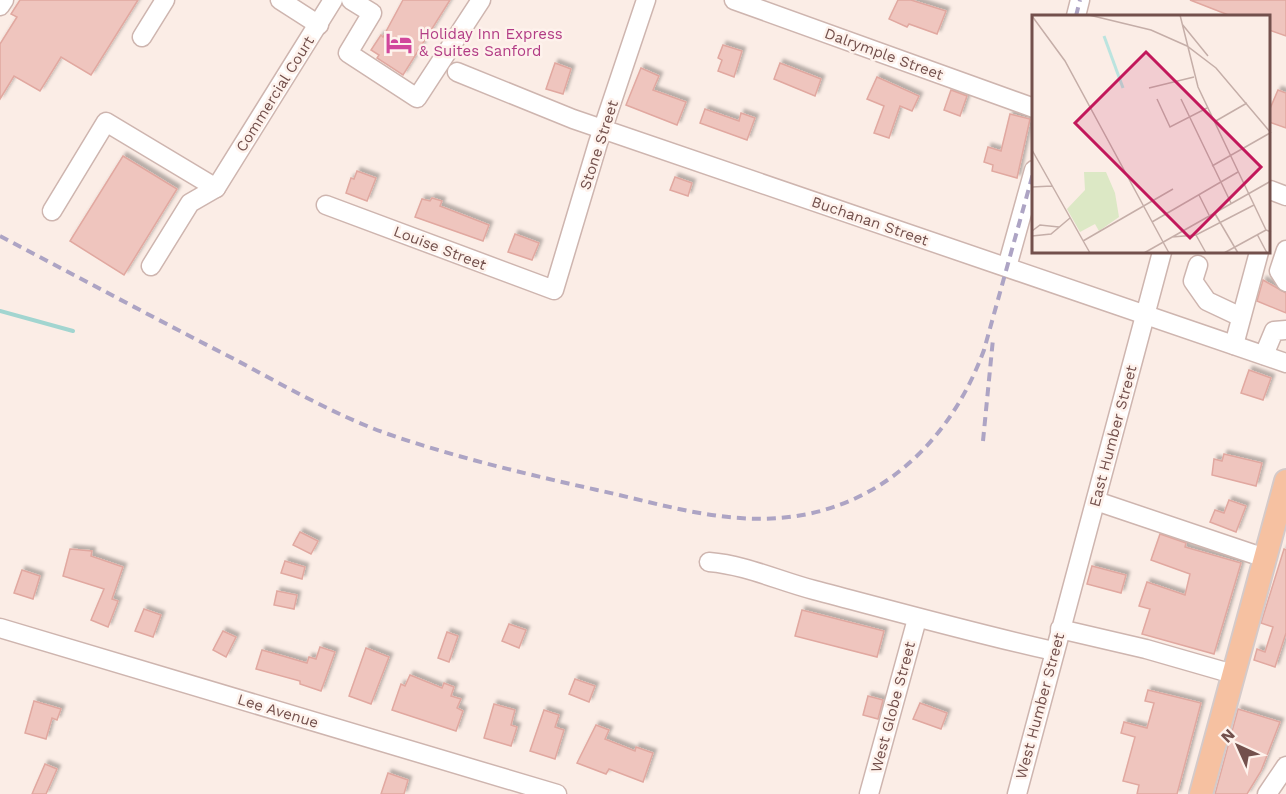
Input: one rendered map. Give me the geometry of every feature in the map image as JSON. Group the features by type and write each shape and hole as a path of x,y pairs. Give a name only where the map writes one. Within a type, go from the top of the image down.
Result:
{"main road":[{"path":"1201,794 1265,558 1281,520 1286,481"}],"street":[{"path":"0,6 4,0"},
{"path":"142,38 165,0"},
{"name":"Commercial Court","path":"216,188 333,0"},
{"path":"358,2 372,13 348,53 417,98 481,0"},
{"name":"Stone Street","path":"554,290 646,0"},
{"name":"Dalrymple Street","path":"734,0 770,6 1032,107"},
{"path":"1076,15 1080,0"},
{"path":"293,3 319,25"},
{"name":"Buchanan Street","path":"457,72 604,129 1286,363"},
{"path":"52,211 106,122 216,188 190,204 152,266"},
{"path":"1007,267 1032,177"},
{"path":"1271,191 1286,196"},
{"name":"Louise Street","path":"326,205 554,290"},
{"path":"1286,250 1279,271 1286,282"},
{"name":"East Humber Street","path":"1061,624 1161,254"},
{"path":"1234,345 1258,254"},
{"path":"1198,265 1193,281 1207,301 1241,317"},
{"path":"1264,355 1274,331 1286,330"},
{"path":"1096,501 1265,558"},
{"path":"709,562 752,569 789,584 917,619 1053,651"},
{"name":"West Globe Street","path":"869,794 917,619"},
{"path":"1061,624 1233,673"},
{"name":"West Humber Street","path":"1017,794 1061,624"},
{"name":"Lee Avenue","path":"0,628 557,794"},
{"path":"1267,794 1286,766"}],"building":[{"path":"20,0 138,0 91,75 61,57 40,91 14,76 0,99 0,44 17,17 11,14"},
{"name":"Holiday Inn Express & Suites Sanford","path":"403,0 450,0 403,75 377,58 379,55 371,50 381,35 383,37"},
{"path":"898,0 911,0 946,11 937,34 909,24 907,27 889,19"},
{"path":"1190,0 1286,0 1286,36 1271,31 1271,15 1228,15"},
{"path":"723,45 742,51 734,77 718,71 722,60 718,58"},
{"path":"555,63 571,69 563,94 546,89"},
{"path":"780,63 821,79 815,96 774,79"},
{"path":"641,68 659,76 653,90 686,102 677,125 626,105"},
{"path":"877,77 919,96 912,111 900,106 889,138 874,133 884,106 867,99"},
{"path":"951,90 967,96 960,116 944,110"},
{"path":"1278,90 1286,93 1286,128 1271,123 1271,106"},
{"path":"705,109 739,121 741,113 755,118 747,140 700,123"},
{"path":"1010,114 1030,119 1017,178 992,171 993,165 984,162 988,147 1001,151"},
{"path":"123,156 177,189 124,275 70,241"},
{"path":"357,171 376,178 367,201 346,193 351,178 354,179"},
{"path":"675,177 692,183 688,196 670,190"},
{"path":"432,198 442,201 440,206 489,225 483,241 415,217 422,199 430,201"},
{"path":"515,234 539,243 532,260 508,252"},
{"path":"1263,280 1286,293 1286,313 1257,301"},
{"path":"1249,370 1271,378 1263,400 1241,393"},
{"path":"1224,454 1262,463 1256,486 1212,475 1214,459 1222,461"},
{"path":"1229,500 1246,506 1236,532 1210,522 1215,510 1224,513"},
{"path":"300,532 318,541 311,554 293,545"},
{"path":"1160,534 1186,543 1185,547 1241,563 1214,654 1142,634 1150,609 1139,606 1147,582 1185,595 1190,574 1151,560"},
{"path":"70,549 92,551 91,556 123,567 112,599 118,601 108,627 91,620 104,589 63,576"},
{"path":"1284,549 1286,550 1286,633 1275,667 1254,660 1257,649 1265,652 1273,627 1261,623"},
{"path":"285,561 305,567 302,579 281,573"},
{"path":"1092,566 1126,575 1121,593 1087,584"},
{"path":"22,570 40,576 33,599 14,593"},
{"path":"277,591 297,595 294,609 274,605"},
{"path":"144,609 161,615 153,637 135,631"},
{"path":"802,610 884,631 877,657 795,636"},
{"path":"509,624 526,630 519,648 502,641"},
{"path":"223,631 236,637 226,657 213,650"},
{"path":"447,632 458,636 449,662 438,658"},
{"path":"320,647 335,652 321,691 300,684 300,681 256,669 262,650 307,663 309,657 316,659"},
{"path":"366,648 389,657 371,704 349,696"},
{"path":"410,675 442,688 444,683 454,687 451,696 461,699 457,708 463,711 456,731 392,710 401,684 405,686"},
{"path":"575,679 595,686 589,702 569,694"},
{"path":"1148,690 1201,703 1177,794 1137,794 1139,785 1123,781 1135,737 1121,733 1124,722 1147,728 1154,703 1145,701"},
{"path":"868,696 883,700 878,719 863,715"},
{"path":"34,701 61,709 57,720 52,718 46,739 25,733"},
{"path":"920,703 947,713 941,729 913,719"},
{"path":"494,704 515,710 511,725 517,727 511,746 484,738"},
{"path":"1238,709 1280,722 1261,771 1247,794 1215,794"},
{"path":"544,710 559,715 555,727 564,730 555,759 530,751"},
{"path":"596,725 609,730 605,739 635,751 636,747 653,753 643,782 609,769 606,774 577,763"},
{"path":"45,764 57,769 46,794 32,794"},
{"path":"388,773 408,780 404,794 381,794"}],"waterway":[{"path":"0,311 73,331"}],"railway":[{"path":"1076,15 1080,0"},
{"path":"0,236 308,399 385,433 437,450 544,478 686,510 740,518 783,518 822,510 859,497 892,477 921,452 946,422 967,388 984,350 1032,177"},
{"path":"983,441 993,339"}],"place":[{"name":"Holiday Inn Express & Suites Sanford","path":"399,43"}]}
